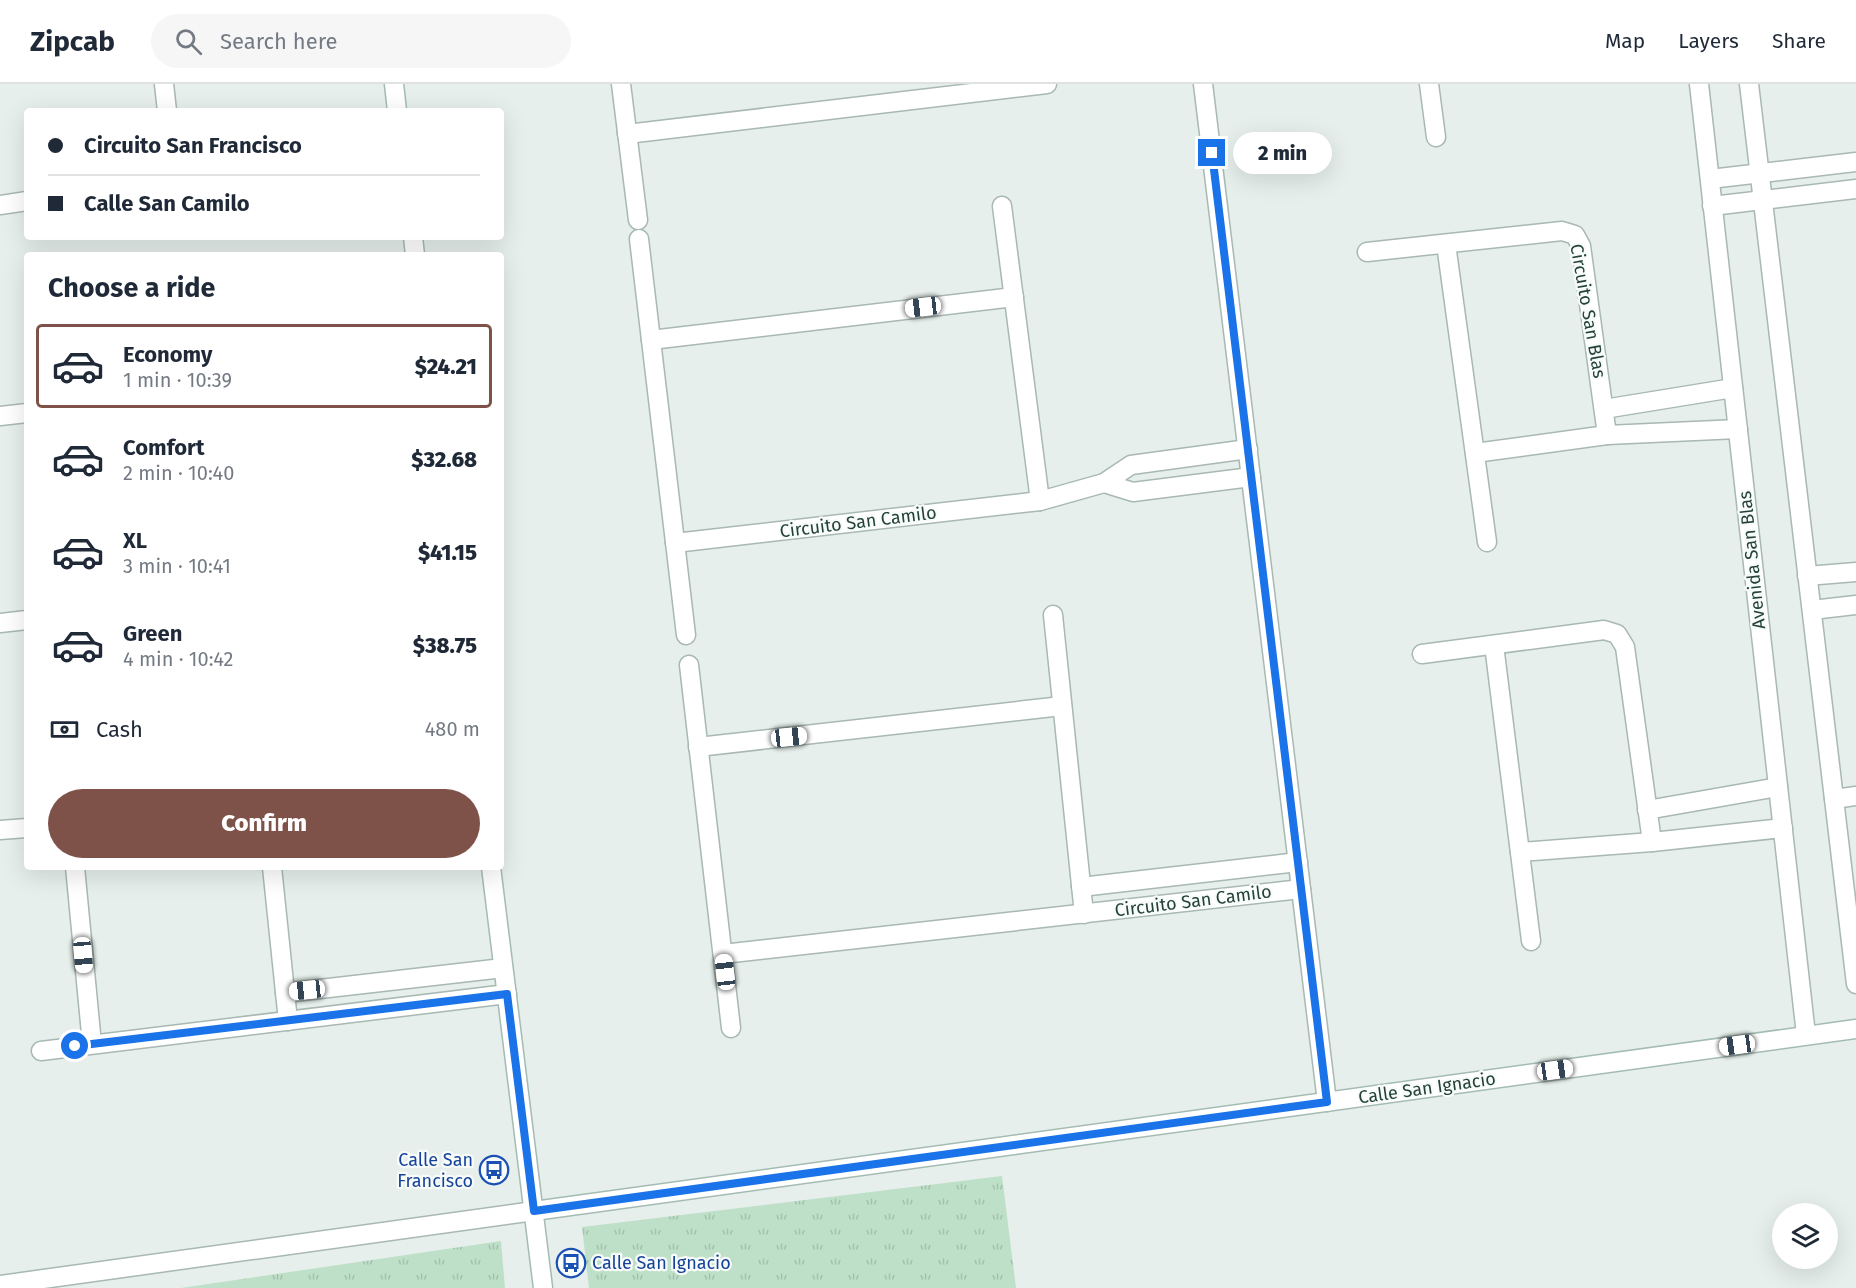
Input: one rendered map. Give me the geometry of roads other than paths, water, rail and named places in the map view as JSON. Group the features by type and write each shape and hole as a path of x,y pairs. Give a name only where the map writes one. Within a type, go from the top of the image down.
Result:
{"street":[{"path":"164,84 167,108"},
{"path":"394,84 397,108"},
{"path":"621,84 638,220"},
{"path":"627,134 987,88 1047,84"},
{"path":"1203,84 1327,1102"},
{"path":"1429,84 1436,137"},
{"name":"Avenida San Blas","path":"1699,84 1806,1035"},
{"path":"1749,84 1856,984"},
{"path":"1710,179 1856,162"},
{"path":"1712,206 1856,189"},
{"path":"0,205 24,201"},
{"path":"1002,206 1040,501"},
{"name":"Circuito San Blas","path":"1368,252 1562,231 1575,235 1581,246 1607,435"},
{"path":"639,239 686,635"},
{"path":"1446,244 1487,542"},
{"path":"651,340 1014,297"},
{"path":"1604,409 1733,388"},
{"path":"0,416 24,413"},
{"path":"1475,453 1607,435 1738,429"},
{"name":"Circuito San Camilo","path":"675,543 1040,501 1104,483 1131,465 1248,449"},
{"path":"1104,483 1133,492 1251,477"},
{"path":"1807,576 1856,572"},
{"path":"1812,610 1856,605"},
{"path":"1053,615 1084,914"},
{"path":"0,623 24,620"},
{"path":"1422,654 1604,630 1617,634 1625,647 1652,842"},
{"path":"1494,645 1531,941"},
{"path":"689,665 731,1028"},
{"path":"698,747 1062,706"},
{"path":"1647,810 1778,787"},
{"path":"1834,799 1856,796"},
{"path":"0,830 24,828"},
{"path":"1520,852 1652,842 1783,828"},
{"name":"Circuito San Camilo","path":"1081,887 1298,862"},
{"path":"75,870 92,1044"},
{"path":"272,870 288,1020"},
{"path":"491,870 543,1288"},
{"name":"Circuito San Camilo","path":"723,954 1301,889"},
{"path":"285,993 503,968"},
{"path":"41,1051 507,994"},
{"name":"Calle San Ignacio","path":"0,1285 1856,1029"}],"place":[{"name":"Calle San Francisco","path":"494,1170"},
{"name":"Calle San Ignacio","path":"571,1263"}]}
